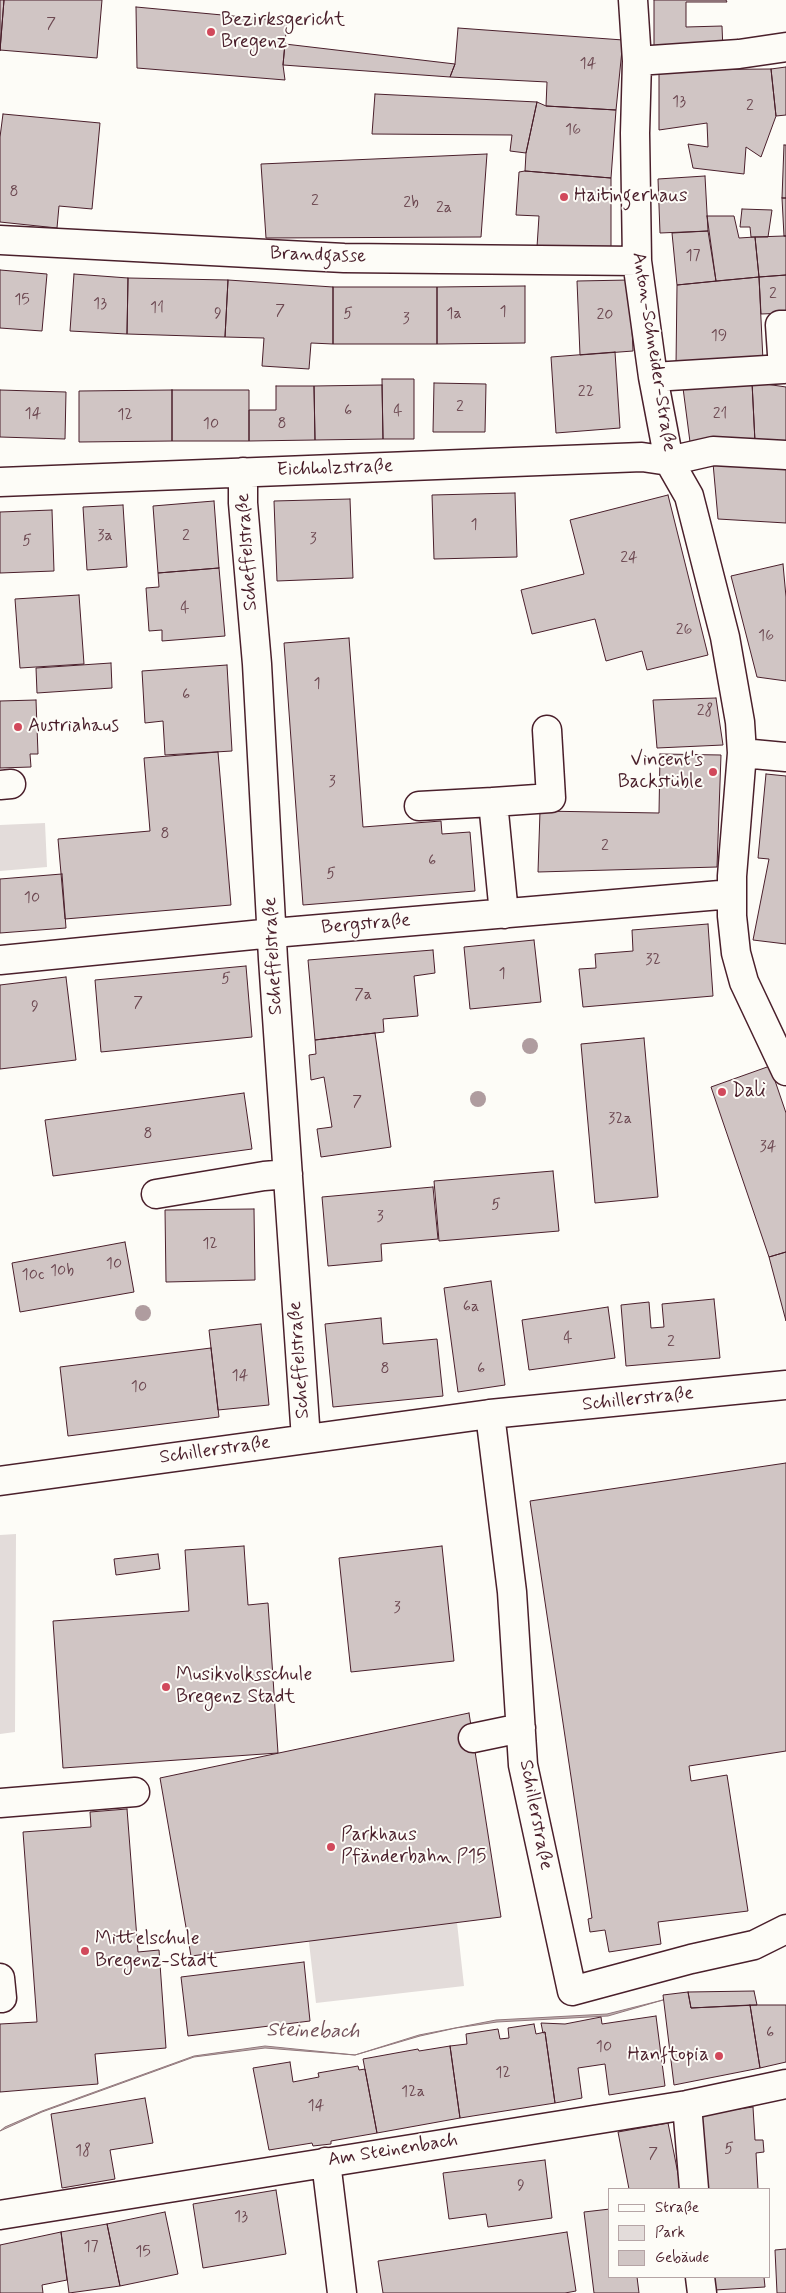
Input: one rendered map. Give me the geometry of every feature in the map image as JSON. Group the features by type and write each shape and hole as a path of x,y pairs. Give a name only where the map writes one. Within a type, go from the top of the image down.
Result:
{"street":[{"name":"Anton-Schneider-Straße","path":"632,0 637,61 635,133 637,261 653,377 669,461 689,496 724,637 740,722 742,753 732,894 736,953 744,982 786,1071"},
{"path":"637,61 740,54 786,47"},
{"name":"Brandgasse","path":"0,240 344,258 637,261"},
{"path":"653,377 783,369 780,326 786,325"},
{"path":"669,461 712,451 786,455"},
{"name":"Eichholzstraße","path":"0,482 642,457 669,461"},
{"name":"Scheffelstraße","path":"243,472 243,502 257,664 306,1439"},
{"path":"419,806 551,798 547,730"},
{"path":"742,753 786,757"},
{"path":"493,802 504,914"},
{"name":"Bergstraße","path":"0,960 273,933 732,894"},
{"path":"156,1194 264,1176 288,1174"},
{"name":"Schillerstraße","path":"0,1481 490,1414 786,1385"},
{"name":"Schillerstraße","path":"490,1414 512,1592 523,1765 572,1991 691,1958 754,1945 786,1929"},
{"path":"473,1738 520,1728"},
{"path":"0,1803 135,1792"},
{"path":"0,1978 2,1998 0,1998"},
{"name":"Am Steinenbach","path":"0,2214 687,2105 786,2084"},
{"path":"687,2105 694,2188"},
{"path":"326,2162 342,2293"},
{"path":"700,2278 702,2293"}],"green space":[{"path":"45,823 47,867 0,871 0,825"},
{"path":"16,1534 15,1732 0,1734 0,1535"},
{"path":"442,1787 464,1986 316,2003 293,1804"}],"shaded area":[{"path":"663,2000 608,2016 497,2022 456,2028 420,2036 355,2055 419,2035 496,2020 607,2014"},
{"path":"265,2046 355,2055 265,2048 194,2057 42,2112 0,2131 42,2111 194,2056"}],"building":[{"path":"0,0 4,0 0,51"},
{"path":"4,0 102,0 97,58 0,50"},
{"path":"654,0 726,0 727,2 686,2 686,27 722,26 723,51 654,53"},
{"name":"Bezirksgericht Bregenz","path":"136,7 287,21 283,65 285,80 137,68"},
{"path":"458,28 623,40 616,110 546,106 547,82 450,77 455,64"},
{"path":"285,44 455,64 450,77 283,65"},
{"path":"786,67 786,115 776,116 771,69"},
{"path":"771,69 776,116 761,157 746,147 744,174 693,168 688,144 708,147 707,123 659,130 659,70"},
{"path":"375,94 537,102 526,153 510,151 512,135 372,134"},
{"path":"537,102 546,106 616,110 611,178 525,171 526,153"},
{"path":"3,114 100,123 92,209 59,206 57,228 0,222 0,137"},
{"path":"784,145 786,145 786,198 782,198"},
{"path":"487,154 481,237 266,238 261,164"},
{"name":"Haitingerhaus","path":"519,172 611,178 611,251 537,247 539,216 516,215"},
{"path":"705,176 708,231 660,233 658,179"},
{"path":"782,198 786,198 786,236 784,236"},
{"path":"742,209 772,210 768,237 751,237 750,227 740,227"},
{"path":"707,216 734,216 739,238 755,237 759,277 716,281"},
{"path":"708,231 716,281 677,285 672,233"},
{"path":"786,236 786,275 759,277 755,237"},
{"path":"0,270 47,274 42,331 0,328"},
{"path":"74,274 128,278 127,334 70,331"},
{"path":"786,275 786,313 761,314 759,277"},
{"path":"759,277 763,361 676,365 677,285"},
{"path":"128,278 228,280 225,337 127,334"},
{"path":"228,280 333,287 333,344 311,343 309,369 262,366 264,338 225,337"},
{"path":"630,280 633,351 580,355 577,281"},
{"path":"525,286 525,343 437,344 437,287"},
{"path":"333,287 437,287 437,344 333,344"},
{"path":"615,352 620,428 556,433 551,357"},
{"path":"382,379 414,379 414,439 383,439"},
{"path":"752,382 755,442 690,442 683,388"},
{"path":"752,382 786,387 786,443 755,442"},
{"path":"434,383 486,384 485,432 433,432"},
{"path":"382,385 383,439 315,440 314,386"},
{"path":"276,386 314,386 315,440 249,441 249,410 276,410"},
{"path":"0,390 66,392 65,439 0,437"},
{"path":"172,390 172,441 79,442 79,391"},
{"path":"172,390 249,390 249,441 172,441"},
{"path":"713,463 786,467 786,523 718,519"},
{"path":"515,493 517,557 434,559 432,495"},
{"path":"668,495 708,655 647,670 642,651 606,661 595,619 532,634 521,590 584,574 570,520"},
{"path":"350,499 353,578 277,581 274,501"},
{"path":"214,501 219,568 158,573 153,506"},
{"path":"123,505 127,567 87,570 83,507"},
{"path":"52,510 54,571 0,573 0,512"},
{"path":"783,564 786,597 786,681 757,677 731,576"},
{"path":"219,568 225,636 162,641 162,630 149,631 146,588 159,587 158,573"},
{"path":"79,595 84,664 20,668 15,599"},
{"path":"349,638 363,827 441,821 442,834 470,832 475,891 303,905 284,643"},
{"path":"111,663 112,688 37,693 36,668"},
{"path":"227,665 232,751 165,755 163,721 145,723 142,671"},
{"path":"716,698 723,745 657,748 653,700"},
{"name":"Austriahaus","path":"36,700 38,754 30,754 31,767 0,768 0,701"},
{"path":"218,752 231,905 65,919 58,839 150,831 144,758"},
{"path":"660,754 721,755 717,867 538,872 540,811 659,813"},
{"path":"766,774 786,776 786,944 753,940 769,859 758,858"},
{"path":"62,874 66,928 0,933 0,879"},
{"path":"708,924 713,996 583,1007 579,969 596,968 595,954 633,951 632,930"},
{"path":"534,940 541,1002 470,1009 464,947"},
{"path":"433,950 435,973 414,976 418,1016 383,1019 384,1032 315,1040 308,960"},
{"path":"246,966 252,1037 101,1052 95,980"},
{"path":"66,977 76,1060 0,1069 0,985"},
{"path":"375,1033 391,1147 321,1157 317,1129 332,1127 324,1077 311,1080 309,1055 316,1054 315,1040"},
{"path":"644,1038 658,1197 595,1203 581,1044"},
{"path":"770,1066 786,1113 786,1252 769,1257 711,1087"},
{"path":"244,1093 252,1149 53,1176 45,1120"},
{"path":"553,1171 559,1231 439,1241 434,1181"},
{"path":"433,1187 438,1239 381,1244 382,1261 328,1266 322,1197"},
{"path":"254,1209 255,1280 166,1282 165,1210"},
{"path":"125,1242 134,1292 20,1312 12,1263"},
{"path":"786,1252 786,1321 769,1257"},
{"path":"491,1281 505,1385 458,1392 444,1288"},
{"path":"714,1299 720,1358 626,1366 621,1305 649,1302 651,1328 664,1327 662,1304"},
{"path":"608,1307 615,1358 529,1370 522,1320"},
{"path":"381,1318 383,1344 437,1339 443,1396 333,1407 325,1324"},
{"path":"261,1324 269,1405 218,1410 209,1330"},
{"path":"211,1348 219,1417 68,1436 60,1367"},
{"path":"786,1463 786,1751 689,1766 691,1781 727,1775 748,1911 658,1922 661,1944 609,1952 605,1930 590,1932 588,1919 592,1918 530,1501"},
{"name":"Musikvolksschule Bregenz Stadt","path":"244,1546 248,1605 268,1603 278,1753 63,1768 53,1621 189,1611 185,1550"},
{"path":"442,1546 454,1661 351,1672 339,1558"},
{"path":"158,1554 160,1569 116,1575 114,1559"},
{"name":"Parkhaus Pfänderbahn P15","path":"469,1713 501,1917 191,1956 160,1778"},
{"name":"Mittelschule Bregenz-Stadt","path":"127,1809 138,1952 159,1950 166,2048 95,2054 98,2084 0,2092 0,2024 37,2022 23,1832 91,1827 90,1812"},
{"path":"304,1962 310,2021 188,2036 181,1977"},
{"path":"754,1991 757,2005 691,2008 688,1992"},
{"path":"688,1992 691,2008 750,2005 760,2068 674,2085 663,1995"},
{"path":"750,2005 786,2005 786,2062 760,2068"},
{"path":"656,2016 665,2086 609,2095 605,2064 578,2068 582,2098 555,2103 545,2032 543,2033 541,2023 565,2024 601,2017 602,2024"},
{"path":"534,2024 536,2034 545,2032 555,2103 460,2118 450,2046 467,2044 466,2034 498,2029 500,2039 509,2038 508,2028"},
{"path":"450,2046 460,2118 377,2133 363,2059 418,2049 419,2051"},
{"path":"290,2062 293,2082 319,2077 318,2073 358,2066 359,2070 365,2069 377,2133 331,2141 331,2144 313,2146 312,2143 269,2150 253,2068"},
{"path":"145,2098 153,2143 110,2150 115,2179 62,2188 51,2114"},
{"path":"753,2107 755,2140 763,2140 764,2152 756,2153 758,2188 708,2188 702,2114"},
{"path":"668,2123 681,2188 629,2188 618,2132"},
{"path":"545,2160 552,2218 488,2227 486,2214 449,2219 443,2173"},
{"path":"276,2190 286,2254 203,2268 193,2204"},
{"path":"608,2209 608,2278 637,2278 639,2293 594,2293 584,2212"},
{"path":"165,2212 178,2274 120,2286 107,2224"},
{"path":"107,2224 120,2286 69,2293 61,2232"},
{"path":"61,2232 67,2280 42,2285 43,2293 0,2293 0,2245"},
{"path":"567,2232 576,2291 565,2293 383,2293 378,2261"},
{"path":"786,2249 786,2293 777,2293 775,2250"},
{"path":"714,2278 764,2278 765,2287 715,2290"}],"place":[{"name":"Bezirksgericht Bregenz","path":"211,32"},
{"name":"Haitingerhaus","path":"564,197"},
{"name":"Austriahaus","path":"18,727"},
{"name":"Vincent's Backstüble","path":"713,772"},
{"name":"Dali","path":"722,1092"},
{"name":"Musikvolksschule Bregenz Stadt","path":"166,1687"},
{"name":"Parkhaus Pfänderbahn P15","path":"331,1847"},
{"name":"Mittelschule Bregenz-Stadt","path":"85,1951"},
{"name":"Hanftopia","path":"719,2056"}],"water label":[{"name":"Steinebach","path":"313,2032"}]}
